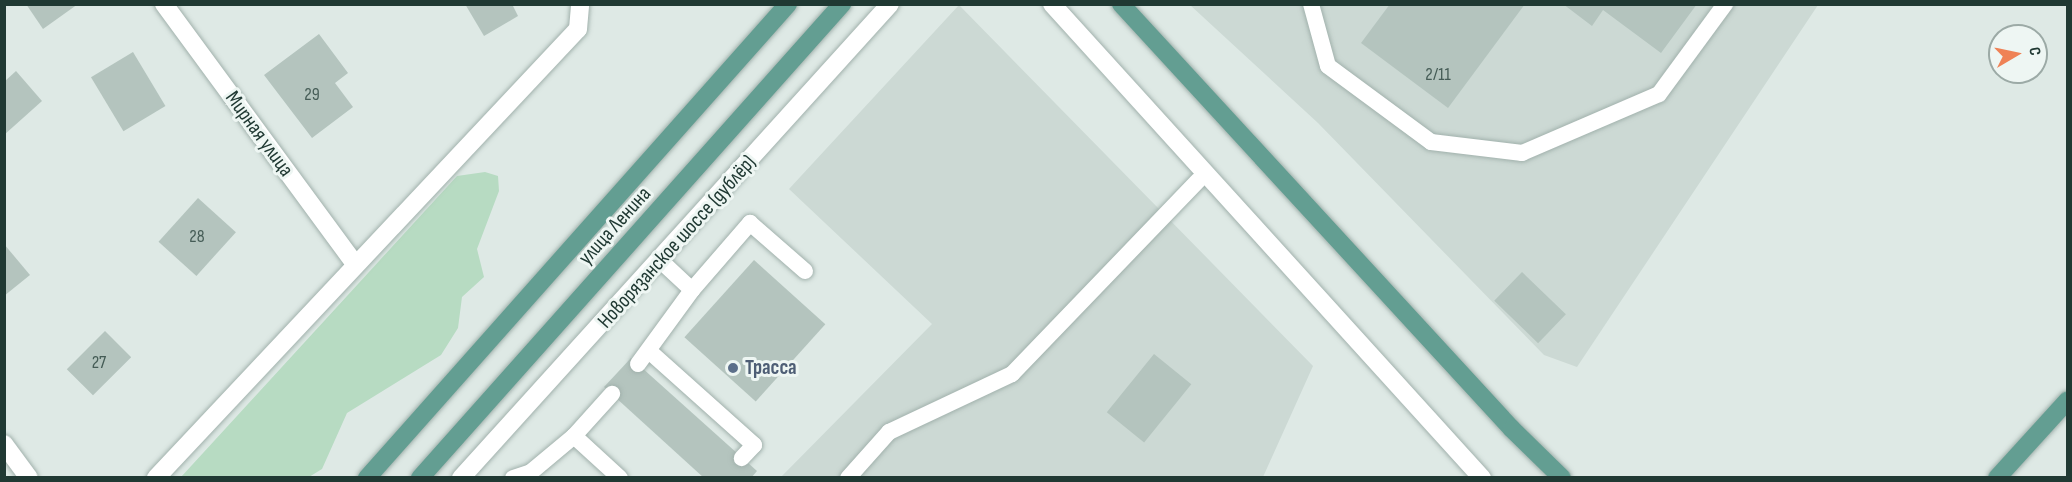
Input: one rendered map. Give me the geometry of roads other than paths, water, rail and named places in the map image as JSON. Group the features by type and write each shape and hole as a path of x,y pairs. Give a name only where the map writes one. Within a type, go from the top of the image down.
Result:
{"main road":[{"name":"улица Ленина","path":"368,477 788,4"},
{"name":"улица Ленина","path":"420,477 842,4"},
{"path":"1121,4 1512,429 1562,477"},
{"path":"1997,477 2067,400"}],"street":[{"name":"Мирная улица","path":"164,4 354,263"},
{"path":"156,477 354,263 578,29 580,4"},
{"name":"Новорязанское шоссе (дублёр)","path":"461,477 661,261 890,4"},
{"path":"1052,4 1478,472"},
{"path":"4,444 29,477"}],"lane":[{"path":"1311,5 1328,66 1431,142 1522,153 1659,94 1725,4"},
{"path":"848,477 889,432 1012,374 1199,180"},
{"path":"638,364 692,290 750,223 805,271"},
{"path":"661,261 692,290"},
{"path":"649,351 754,445 742,458"},
{"path":"513,477 531,472 574,436 612,394"},
{"path":"574,436 620,477"}],"place":[{"name":"Трасса","path":"733,368"}]}
